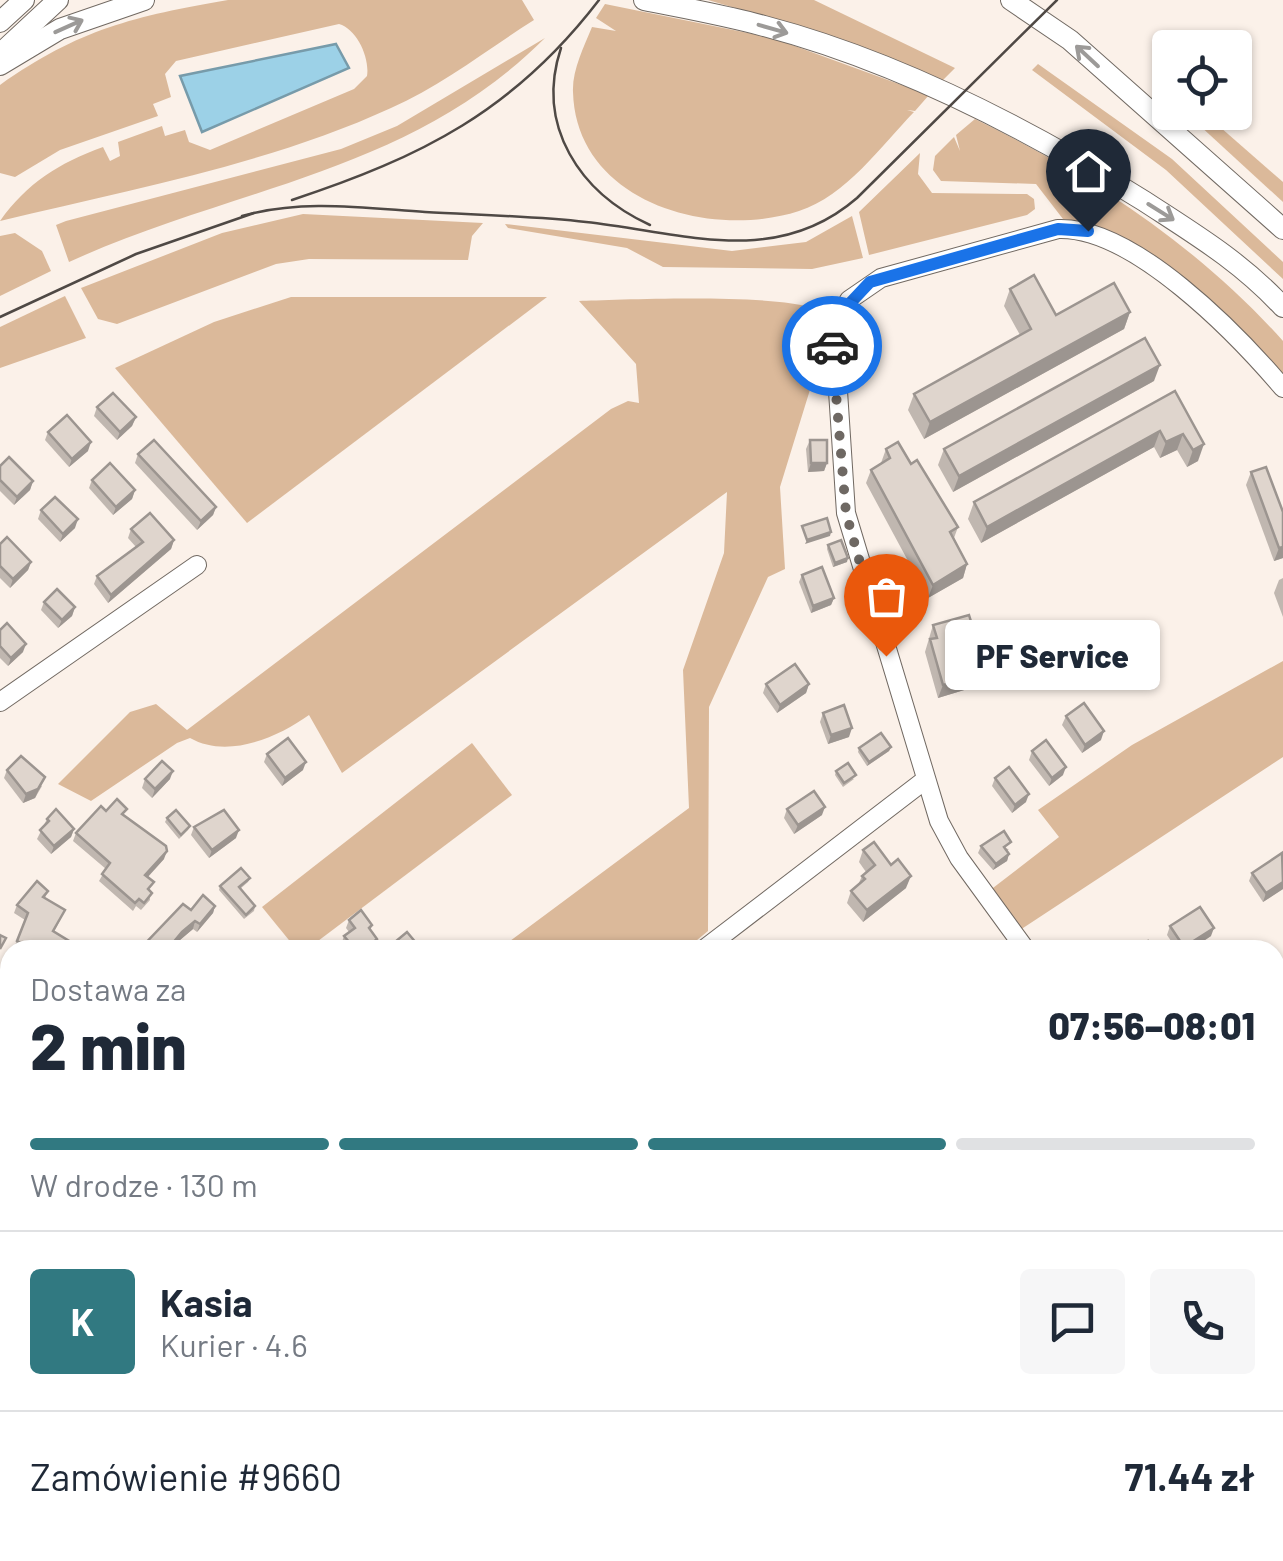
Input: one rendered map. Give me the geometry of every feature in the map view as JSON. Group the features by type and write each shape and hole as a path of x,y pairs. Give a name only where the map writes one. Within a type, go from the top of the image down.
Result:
{"main road":[{"path":"0,22 24,0"},
{"path":"0,54 58,0"},
{"path":"0,65 60,29 144,0"},
{"path":"644,0 763,26 914,80 1055,148 1239,261 1283,307"},
{"path":"1011,0 1070,40 1283,229"}],"street":[{"path":"1019,940 954,849 924,780 846,513 832,346 838,316 870,282 957,254 1076,229 1105,238 1184,291 1250,350 1283,388"},
{"path":"0,702 197,565"},
{"path":"716,940 924,780"}],"shaded area":[{"path":"228,0 522,0 534,20 428,89 344,128 198,174 0,221 33,185 87,153 103,147 110,161 120,156 118,142 162,126 165,136 185,130 189,142 210,150 354,89 367,76 361,45 339,24 176,61 165,74 171,97 153,104 158,116 60,150 15,177 0,173 0,85 82,38 136,19"},
{"path":"708,0 814,0 955,68 941,82 800,27"},
{"path":"605,4 773,38 929,95 915,111 907,110 914,112 862,169 816,204 764,219 689,215 654,204 622,186 597,161 580,130 574,75 592,27 616,31 596,18"},
{"path":"545,38 493,83 437,119 379,148 69,262 56,225 341,149 397,126"},
{"path":"1038,64 1172,159 1283,262 1283,279 1166,170 1032,70"},
{"path":"975,119 1100,189 1215,274 1283,341 1283,378 1151,260 1092,227 1063,219 1036,184 941,181 933,170 935,156 954,137 960,151 956,135"},
{"path":"1205,130 1223,130 1283,182 1283,202"},
{"path":"920,153 918,174 932,193 1027,194 1034,199 1035,209 1027,215 869,255 859,212"},
{"path":"303,214 483,223 472,236 468,260 309,259 276,264 117,324 98,319 81,288 222,233"},
{"path":"852,216 863,258 812,269 663,267 627,248 508,228 505,224 732,251 806,242"},
{"path":"15,233 42,251 51,271 0,296 0,236"},
{"path":"65,296 86,338 0,368 0,327"},
{"path":"291,297 547,297 247,523 115,368 214,322"},
{"path":"750,300 811,307 824,315 826,364 817,367 780,487 785,569 768,577 709,707 708,931 697,940 511,940 689,808 683,670 724,553 727,492 342,773 309,715 251,743 220,746 190,738 177,743 91,801 58,784 130,712 156,704 187,730 611,409 628,401 639,403 636,364 579,301"},
{"path":"1283,661 1283,757 1020,930 989,891 1059,837 1038,810 1132,745"},
{"path":"472,743 512,795 319,940 289,940 262,907"}],"water":[{"path":"336,44 349,68 202,132 180,76"}],"building":[{"path":"1034,275 1056,315 1114,283 1130,312 930,422 914,394 1031,329 1010,289"},
{"path":"1145,338 1160,365 959,476 944,449"},
{"path":"1175,391 1204,444 1193,450 1183,434 1166,442 1160,431 987,527 974,502"},
{"path":"113,393 136,417 120,432 97,407"},
{"path":"67,415 91,442 72,459 48,432"},
{"path":"154,440 216,507 201,521 138,454"},
{"path":"810,440 827,440 827,463 811,463"},
{"path":"898,442 911,464 917,460 958,527 950,532 967,564 933,585 871,470 890,458 886,449"},
{"path":"9,457 33,481 17,497 0,480 0,466"},
{"path":"110,463 135,490 116,507 92,480"},
{"path":"1266,467 1283,512 1283,547 1279,548 1251,472"},
{"path":"55,497 78,519 63,534 41,510"},
{"path":"150,513 174,540 111,595 97,576 143,542 131,529"},
{"path":"827,518 831,532 807,540 802,526"},
{"path":"7,537 31,562 13,579 0,566 0,544"},
{"path":"841,540 848,558 835,563 828,545"},
{"path":"822,567 834,598 813,606 802,575"},
{"path":"57,589 75,607 62,620 44,602"},
{"path":"969,615 973,628 967,630 979,675 943,685 930,639 937,638 933,625"},
{"path":"7,623 26,644 11,658 0,646 0,630"},
{"path":"795,664 809,684 780,705 766,684"},
{"path":"1084,703 1104,731 1085,745 1066,716"},
{"path":"844,705 852,728 831,735 823,713"},
{"path":"881,733 891,747 869,762 859,748"},
{"path":"288,738 306,762 285,778 267,754"},
{"path":"1046,740 1066,767 1052,778 1032,751"},
{"path":"21,756 45,777 38,789 26,794 7,770"},
{"path":"162,761 173,771 155,789 145,779"},
{"path":"848,763 856,775 844,783 836,771"},
{"path":"1009,767 1029,794 1015,805 995,778"},
{"path":"814,791 825,807 798,825 787,809"},
{"path":"117,799 127,809 122,814 166,846 167,851 145,875 154,882 144,903 139,899 135,903 102,874 110,863 76,833 101,806 106,811"},
{"path":"56,809 74,829 54,846 40,830"},
{"path":"176,810 190,826 181,835 167,818"},
{"path":"224,810 239,830 212,850 194,827"},
{"path":"1004,831 1011,842 1004,847 1009,854 996,864 981,846"},
{"path":"874,842 891,865 898,859 911,876 867,910 851,891 875,865 863,850"},
{"path":"1282,853 1283,882 1266,893 1252,873"},
{"path":"241,868 250,878 239,887 255,906 246,915 220,886"},
{"path":"37,881 48,891 43,897 65,910 53,931 68,940 17,940 28,913 17,905"},
{"path":"203,895 215,906 200,924 195,921 175,940 149,940 183,904 191,910"},
{"path":"1200,907 1214,928 1195,940 1179,940 1170,926"},
{"path":"361,910 377,939 347,940 344,936 355,928 349,920"},
{"path":"407,932 414,940 397,940"}],"tram line":[{"path":"292,200 424,147 499,101 567,39 599,0"},
{"path":"242,216 287,208 333,206 566,220 692,238 761,239 794,233 826,220 857,198 1057,0"},
{"path":"561,48 554,77 554,104 559,130 570,154 603,195 650,225"},
{"path":"0,317 136,254 254,213"}],"way so far":[{"path":"832,346 846,513 886,656"}],"place":[{"name":"PF Service","path":"886,656"}],"route":[{"path":"832,346 838,316 870,282 957,254 1058,229 1088,231"}]}
